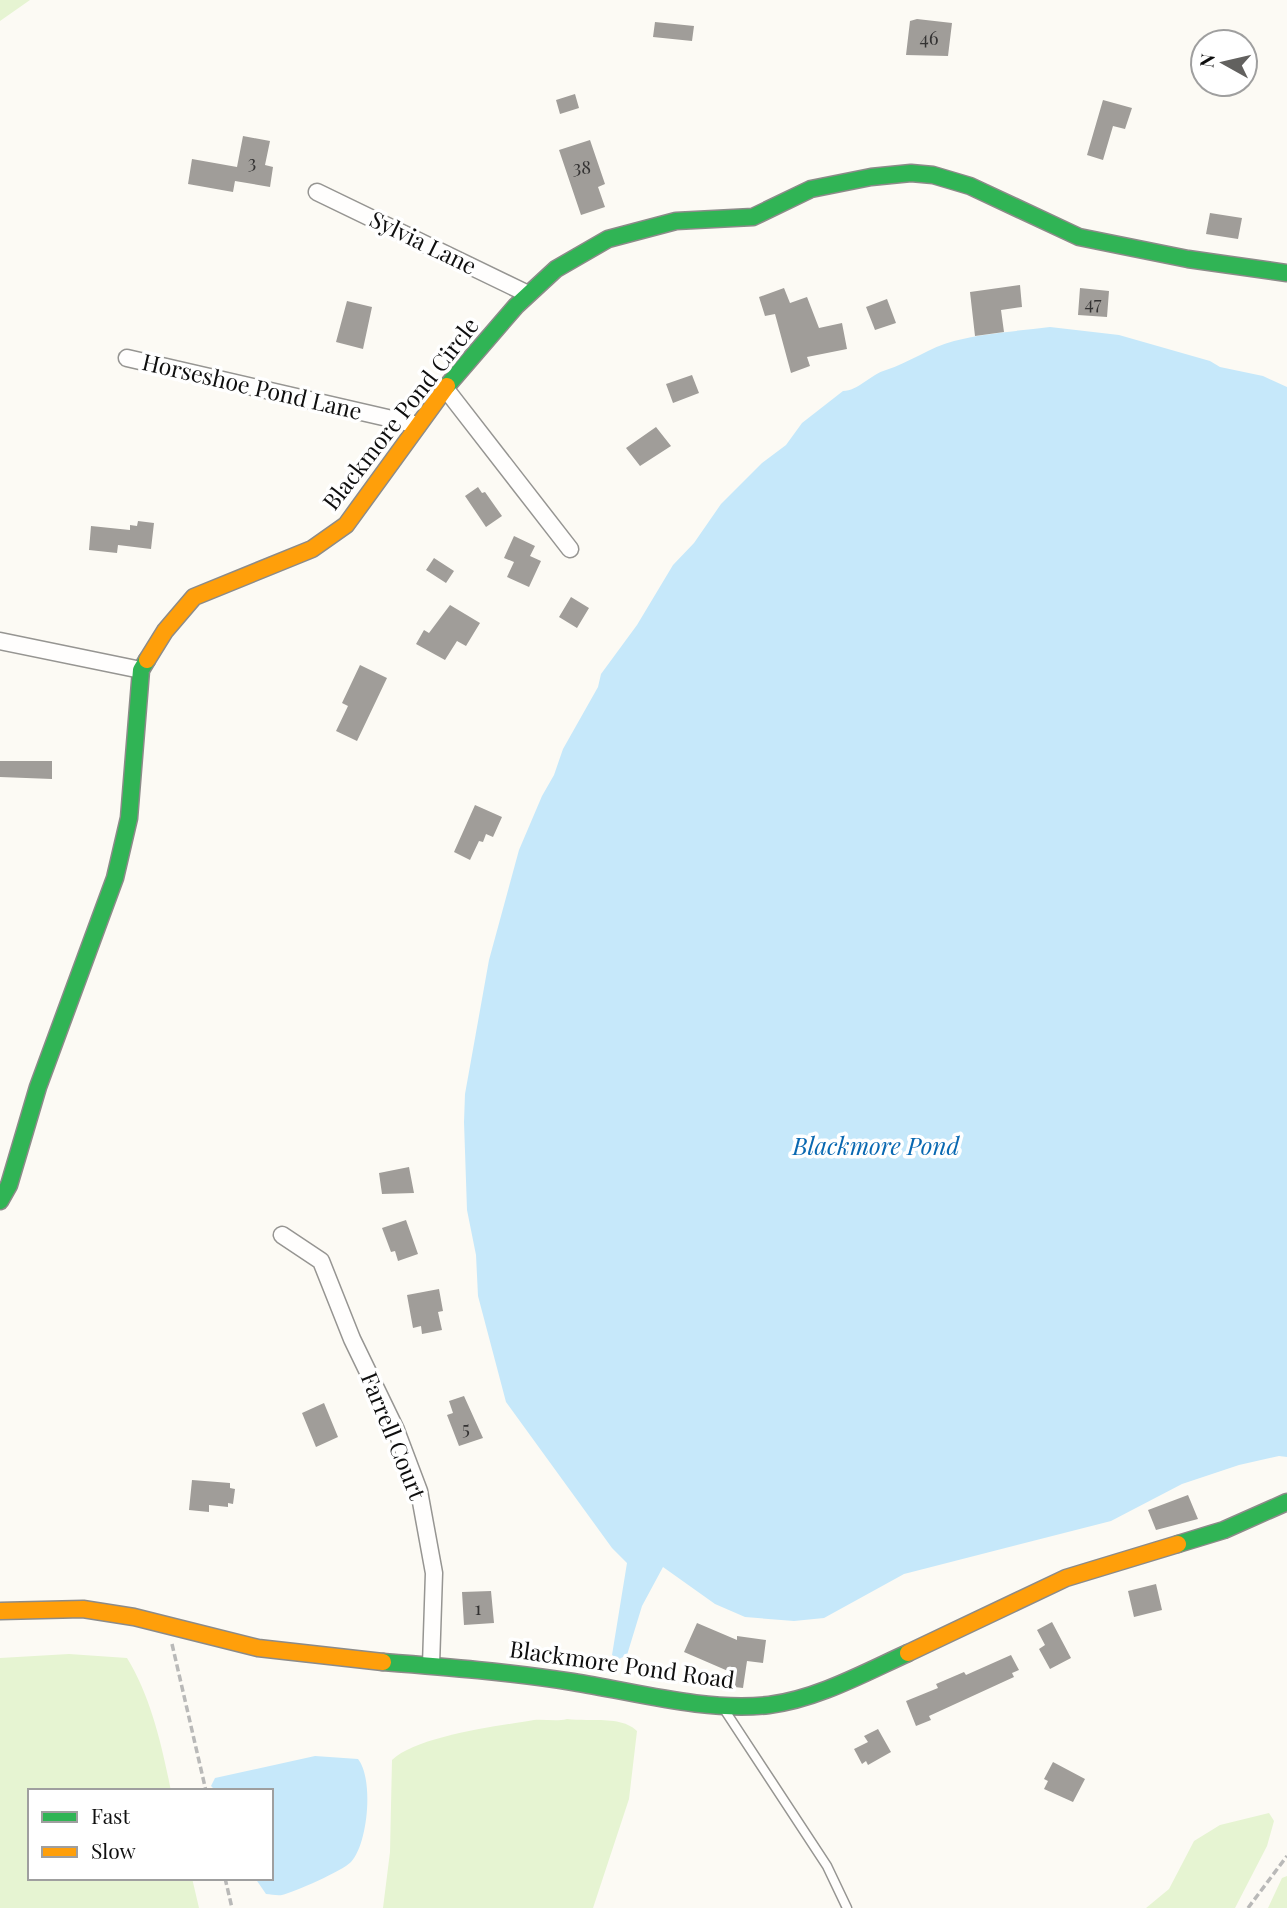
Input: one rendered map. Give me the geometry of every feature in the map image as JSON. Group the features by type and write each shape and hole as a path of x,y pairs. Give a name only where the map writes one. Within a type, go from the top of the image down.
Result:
{"street":[{"name":"Blackmore Pond Circle","path":"0,1201 9,1185 38,1087 115,878 129,818 141,670 165,631 194,597 312,549 345,524 445,388 528,294 556,269 608,239 636,229 676,220 715,221 753,217 811,189 872,177 911,173 933,175 970,186 1079,237 1188,259 1287,273"},
{"name":"Sylvia Lane","path":"317,192 528,294"},
{"name":"Horseshoe Pond Lane","path":"127,358 418,425"},
{"path":"445,388 570,549"},
{"path":"0,641 141,670"},
{"name":"Farrell Court","path":"282,1235 321,1261 352,1339 396,1430 419,1490 434,1573 431,1665"},
{"name":"Blackmore Pond Road","path":"0,1611 83,1609 134,1616 258,1648 337,1659 510,1672 720,1704 768,1705 807,1696 850,1680 1066,1578 1224,1530 1287,1502"}],"lane":[{"path":"720,1704 827,1866 847,1908"}],"path":[{"path":"167,1625 206,1789"},
{"path":"1248,1908 1287,1856"},
{"path":"225,1880 232,1908"}],"green space":[{"path":"0,0 30,0 0,21"},
{"path":"69,1654 127,1658 149,1705 171,1789 28,1789 28,1880 192,1880 199,1908 0,1908 0,1658"},
{"path":"534,1720 614,1721 631,1726 637,1731 629,1799 593,1908 383,1908 390,1852 392,1760 420,1744 459,1733"},
{"path":"1269,1813 1274,1821 1267,1846 1235,1908 1146,1908 1169,1889 1194,1841 1220,1825"},
{"path":"1287,1876 1287,1908 1268,1908 1282,1878"}],"water":[{"name":"Blackmore Pond","path":"1050,327 1119,335 1210,361 1220,367 1263,376 1287,387 1287,1457 1279,1456 1239,1465 1182,1484 1111,1521 904,1574 824,1618 794,1621 745,1617 715,1604 663,1567 642,1606 627,1655 619,1659 612,1655 627,1563 612,1548 506,1402 478,1296 476,1255 467,1210 465,1094 489,960 519,850 554,775 563,749 598,687 601,674 637,625 673,565 694,543 721,504 762,463 786,445 802,423 843,391 945,344 978,336"},
{"path":"315,1756 358,1759 366,1781 367,1811 357,1853 351,1862 318,1881 280,1895 266,1894 256,1880 273,1880 273,1789 214,1789 211,1786 215,1778"}],"building":[{"path":"917,19 952,23 948,56 906,55 910,21"},
{"path":"655,22 694,26 692,41 653,37"},
{"path":"575,94 579,108 560,114 556,100"},
{"path":"1103,100 1132,108 1125,129 1113,126 1103,160 1087,155"},
{"path":"243,136 270,141 265,165 273,167 270,187 235,181 233,192 188,184 192,159 237,167"},
{"path":"590,140 605,184 598,187 605,207 581,215 559,150"},
{"path":"1210,213 1242,218 1238,239 1206,234"},
{"path":"1020,285 1022,307 1001,310 1004,332 975,336 970,292"},
{"path":"784,288 790,303 807,297 819,328 842,323 847,349 807,357 810,366 791,373 775,314 765,316 759,297"},
{"path":"1080,288 1109,291 1107,317 1078,315"},
{"path":"887,299 896,323 875,330 866,307"},
{"path":"347,301 372,307 363,349 336,342"},
{"path":"692,375 699,393 673,403 666,384"},
{"path":"656,427 671,446 640,466 626,448"},
{"path":"478,487 482,493 485,492 502,516 486,527 465,496"},
{"path":"138,521 154,523 151,549 118,545 117,553 89,550 91,526 130,530 130,525 137,526"},
{"path":"514,536 535,546 530,556 541,561 529,587 507,577 514,562 504,558"},
{"path":"434,558 454,571 446,583 426,570"},
{"path":"571,597 589,608 577,628 559,617"},
{"path":"450,605 480,623 466,646 457,641 445,660 416,644 424,630 429,633"},
{"path":"360,665 387,678 357,741 336,731 348,706 342,703"},
{"path":"0,761 52,761 52,779 0,777"},
{"path":"475,805 502,817 493,837 486,834 483,842 479,841 470,860 454,852"},
{"path":"409,1167 414,1193 382,1194 379,1173"},
{"path":"406,1220 418,1254 398,1261 395,1251 391,1252 382,1228"},
{"path":"439,1289 443,1311 438,1312 442,1330 422,1334 421,1326 413,1328 407,1295"},
{"path":"464,1396 483,1438 459,1446 447,1415 453,1413 449,1401"},
{"path":"324,1403 338,1437 316,1447 302,1413"},
{"path":"192,1480 230,1483 230,1488 235,1489 233,1504 228,1503 228,1507 209,1505 209,1512 189,1510"},
{"path":"1188,1495 1198,1519 1156,1530 1148,1510"},
{"path":"1156,1584 1162,1610 1134,1617 1128,1591"},
{"path":"491,1591 494,1623 464,1625 462,1592"},
{"path":"1052,1622 1071,1658 1050,1669 1039,1649 1045,1645 1037,1630"},
{"path":"697,1623 737,1640 737,1636 766,1640 763,1663 747,1661 743,1688 726,1686 728,1671 684,1652"},
{"path":"1011,1655 1019,1670 1012,1673 1014,1677 929,1716 931,1720 916,1726 906,1701 938,1688 936,1684 964,1672 966,1675"},
{"path":"878,1729 891,1752 868,1765 866,1761 862,1764 854,1749 868,1742 864,1736"},
{"path":"1053,1762 1085,1779 1073,1802 1044,1789 1048,1781 1044,1779"}],"traffic: fast":[{"path":"447,386 516,306 556,269 608,239 676,221 753,217 811,189 871,177 911,173 933,175 970,186 1079,237 1188,259 1287,273"},
{"path":"0,1201 9,1185 38,1087 115,878 129,818 141,670 147,660"},
{"path":"1178,1544 1224,1530 1287,1502"},
{"path":"383,1662 526,1675 671,1700 745,1706 769,1705 805,1697 908,1653"}],"traffic: slow":[{"path":"147,660 165,631 194,597 312,549 346,525 447,386"},
{"path":"908,1653 1066,1578 1178,1544"},
{"path":"0,1611 83,1609 134,1617 258,1648 383,1662"}]}
